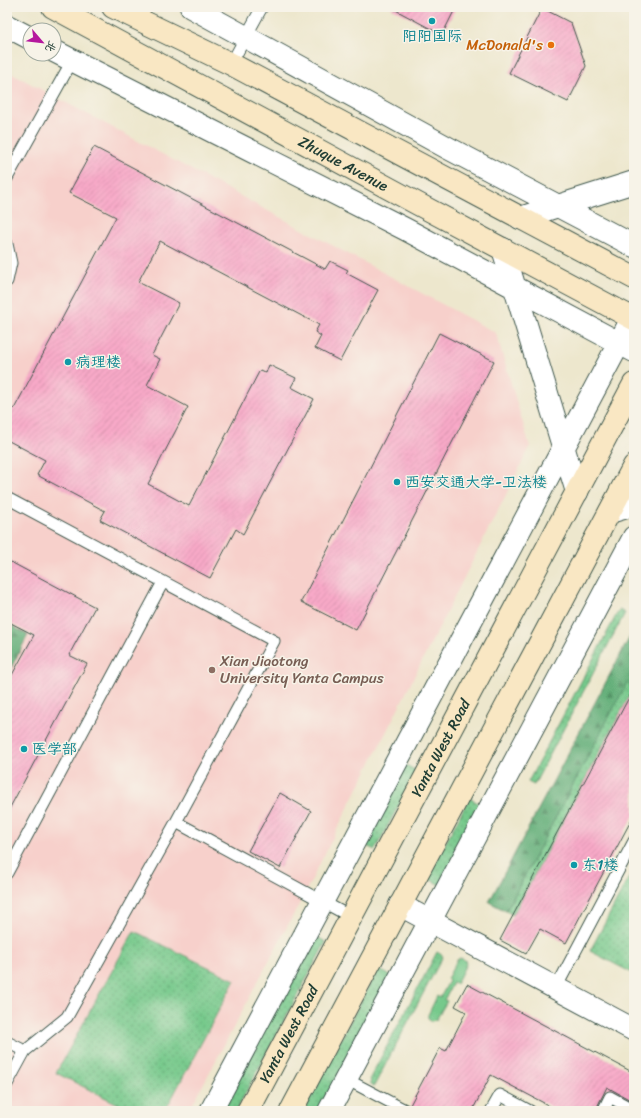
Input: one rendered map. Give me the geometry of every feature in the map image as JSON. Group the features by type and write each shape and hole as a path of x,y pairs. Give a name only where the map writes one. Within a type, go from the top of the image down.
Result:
{"main road":[{"name":"Zhuque Avenue","path":"53,7 503,249 633,317"},
{"path":"113,7 231,64 634,278"},
{"name":"Yanta West Road","path":"248,1111 634,384"},
{"path":"291,1111 634,466"}],"street":[{"path":"191,7 434,140 634,246"},
{"path":"7,26 22,34"},
{"name":"Zhuque Avenue","path":"63,56 399,226 626,347"},
{"path":"520,218 634,182"},
{"path":"503,249 577,492"},
{"path":"211,1111 563,448 626,347 633,317"},
{"path":"610,512 634,505"},
{"path":"329,1111 634,537"},
{"path":"400,905 634,1030"}],"lane":[{"path":"231,64 262,7"},
{"path":"7,178 63,56"},
{"path":"7,244 11,263 7,281"},
{"path":"7,498 274,641 176,822 67,1017 25,1051 7,1084"},
{"path":"7,873 163,582"},
{"path":"176,822 351,917"},
{"path":"556,988 634,841"},
{"path":"7,1042 25,1051"},
{"path":"346,1079 406,1111"},
{"path":"491,1111 500,1095 530,1111"},
{"path":"603,1111 610,1097 634,1110"}],"shaded area":[{"name":"Xian Jiaotong University Yanta Campus","path":"7,71 496,333 530,447 305,893 189,1111 7,1111"}],"green space":[{"path":"619,610 625,613 534,785 528,782"},
{"path":"7,623 28,635 7,676"},
{"path":"634,629 634,686 627,683 506,911 489,902"},
{"path":"627,682 634,686 634,688 513,915 506,911"},
{"path":"402,763 417,771 375,850 360,843"},
{"path":"469,798 484,806 442,886 427,878"},
{"path":"634,868 634,974 590,951"},
{"path":"134,931 235,980 165,1111 120,1111 122,1106 56,1073"},
{"path":"312,934 326,942 236,1111 217,1111"},
{"path":"437,952 443,956 374,1086 371,1084 370,1078"},
{"path":"460,958 465,960 466,964 456,984 453,983 444,1000 447,1001 436,1020 432,1021 428,1018 428,1015 437,996 440,998 449,981 447,979 457,960"},
{"path":"378,969 393,977 322,1111 303,1111"}],"building":[{"name":"阳阳国际","path":"390,7 456,7 442,35"},
{"name":"McDonald's","path":"542,8 571,23 586,66 568,102 509,73"},
{"name":"病理楼","path":"94,147 325,269 330,261 348,270 346,273 378,290 340,361 315,348 321,336 315,332 319,325 160,241 138,282 179,303 152,355 160,359 147,385 188,407 148,484 189,506 260,370 266,373 269,365 296,378 291,387 314,399 243,534 236,529 210,578 100,520 105,511 37,475 45,460 7,440 7,405 14,409 116,217 69,193"},
{"name":"西安交通大学-卫法楼","path":"439,333 494,361 356,630 301,602"},
{"name":"医学部","path":"7,560 95,607 69,655 87,664 7,813 7,684 34,635 7,621"},
{"name":"东1楼","path":"634,688 634,815 566,943 540,929 526,954 500,940"},
{"path":"280,793 311,811 280,868 248,851"},
{"path":"467,984 634,1073 634,1102 607,1087 595,1111 559,1111 491,1075 472,1111 414,1111 410,1105 440,1048 446,1051 466,1012 455,1006"}],"place":[{"name":"阳阳国际","path":"432,21"},
{"name":"McDonald's","path":"551,45"},
{"name":"病理楼","path":"68,362"},
{"name":"西安交通大学-卫法楼","path":"397,482"},
{"name":"Xian Jiaotong University Yanta Campus","path":"212,670"},
{"name":"医学部","path":"24,749"},
{"name":"东1楼","path":"574,865"}]}
